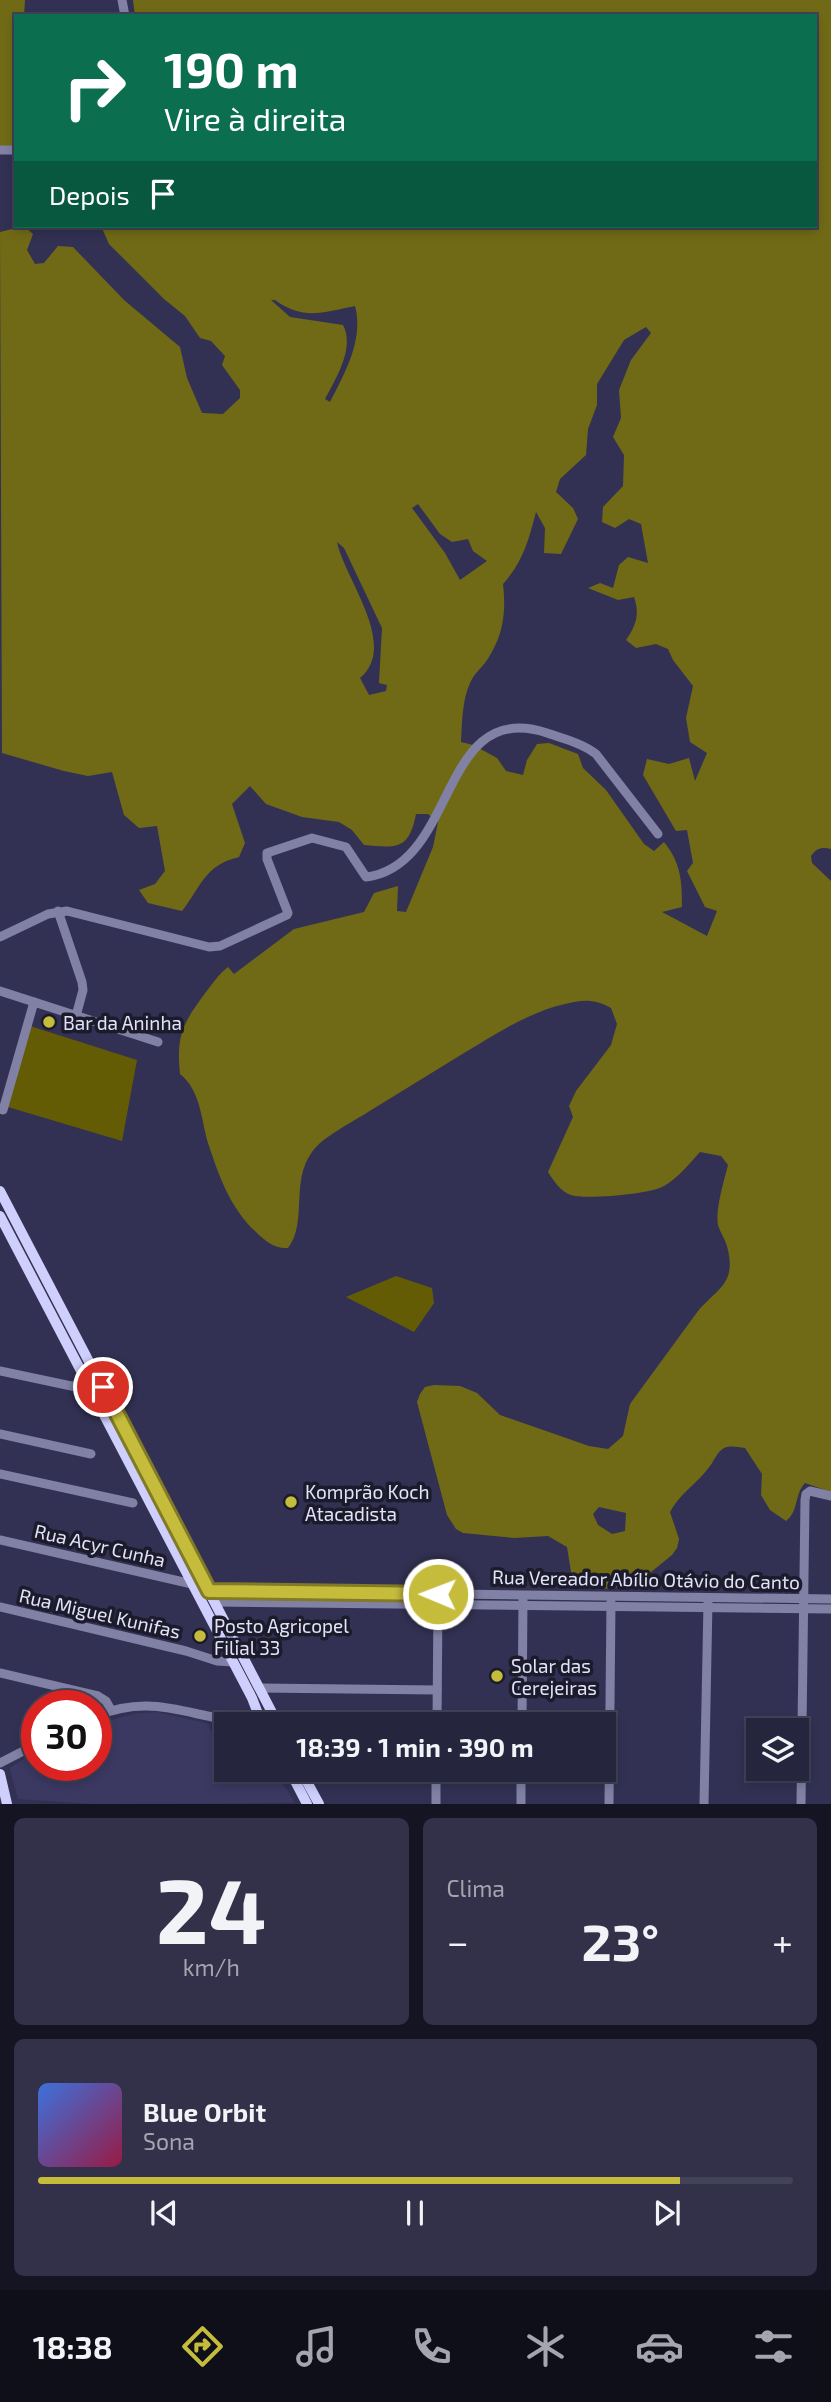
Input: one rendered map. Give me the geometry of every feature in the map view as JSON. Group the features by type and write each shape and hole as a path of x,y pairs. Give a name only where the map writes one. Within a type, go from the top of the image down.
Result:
{"main road":[{"path":"0,1191 272,1712"},
{"path":"0,1216 258,1712"},
{"path":"0,1774 7,1802"},
{"path":"296,1782 307,1804"},
{"path":"307,1782 319,1804"}],"street":[{"path":"0,937 58,911 83,914 209,947 220,946 287,915 267,853 312,838 346,847 366,877 399,865 426,834 476,746 484,738 519,728 534,729 568,740 596,754 658,834"},
{"path":"58,911 82,982 83,990 76,1016"},
{"path":"0,991 158,1042"},
{"path":"2,1109 34,1002"},
{"path":"0,1371 76,1387"},
{"path":"0,1434 91,1454"},
{"path":"0,1474 133,1503"},
{"path":"801,1804 806,1494 814,1490 831,1496"},
{"name":"Rua Acyr Cunha","path":"0,1540 192,1584"},
{"name":"Rua Vereador Abílio Otávio do Canto","path":"209,1591 347,1593 438,1599 803,1604 831,1609"},
{"path":"269,1592 270,1602"},
{"path":"347,1593 348,1603"},
{"path":"437,1712 438,1599"},
{"name":"Rua Vereador Abílio Otávio do Canto","path":"215,1602 348,1603 438,1599"},
{"name":"Rua Vereador Abílio Otávio do Canto","path":"803,1604 831,1599"},
{"path":"522,1712 523,1600"},
{"path":"609,1804 611,1601"},
{"path":"704,1804 708,1602"},
{"name":"Rua Miguel Kunifas","path":"0,1607 186,1651 217,1661 233,1662"},
{"path":"0,1673 72,1690"},
{"path":"260,1688 437,1690"},
{"path":"112,1710 124,1706 158,1705 214,1717"},
{"path":"0,1763 21,1752"},
{"path":"436,1782 436,1804"},
{"path":"521,1782 521,1804"}],"shaded area":[{"path":"0,0 25,0 24,14 14,14 14,146 0,146"},
{"path":"133,0 831,0 831,849 820,849 811,856 812,863 831,881 831,1492 805,1483 793,1513 786,1521 770,1510 761,1495 762,1474 745,1448 732,1446 724,1448 718,1454 670,1512 679,1539 677,1548 635,1585 603,1589 572,1578 567,1547 548,1536 514,1538 463,1533 456,1529 447,1515 417,1402 425,1387 460,1386 477,1393 500,1415 589,1446 608,1449 623,1436 630,1404 698,1311 719,1290 728,1276 729,1258 717,1219 728,1165 721,1156 700,1152 679,1175 664,1186 633,1194 571,1195 558,1185 548,1172 573,1117 569,1106 576,1091 611,1045 617,1024 611,1008 594,1001 577,1001 539,1012 513,1024 323,1141 305,1164 297,1226 288,1248 275,1246 259,1235 239,1213 226,1191 208,1143 196,1097 180,1074 180,1039 192,1012 228,967 234,974 294,929 364,912 374,893 398,886 397,911 406,912 433,847 438,822 428,814 416,814 410,834 400,844 364,845 352,830 339,822 302,817 266,804 250,786 232,804 245,843 239,857 211,871 182,911 148,903 139,890 155,884 165,871 157,826 139,828 124,815 112,772 88,776 2,753 0,232 26,228 33,234 27,250 35,264 44,263 58,246 73,247 124,300 180,347 187,378 202,413 223,414 240,398 240,390 222,365 225,356 211,341 200,338 185,316 164,299 109,244 102,228 817,228 817,14 135,14","holes":["271,300 305,313 355,306 357,331 352,356 330,402 325,399 339,372 347,343 343,325 290,317","646,327 651,333 631,360 619,390 621,418 613,437 624,455 623,486 603,507 602,522 615,528 629,519 641,524 648,563 628,557 619,565 613,588 600,583 588,588 618,600 634,597 636,620 626,640 636,648 656,644 668,649 693,686 686,718 690,742 707,753 695,781 689,758 669,764 647,759 643,775 676,831 687,830 693,863 687,871 705,907 717,911 707,936 662,912 682,907 681,881 674,857 664,842 654,851 644,844 606,790 583,768 578,754 549,743 537,744 527,760 523,775 506,771 497,758 473,745 461,742 467,690 498,639 504,612 503,584 520,559 536,512 545,528 544,553 561,554 578,519 573,508 556,492 560,479 586,455 588,429 597,405 597,384 624,340","418,504 440,534 452,542 468,539 473,551 487,561 460,580 445,553 412,508","337,542 344,548 382,628 379,683 387,685 386,691 369,695 360,678 371,664 374,648 372,630","599,1507 626,1513 625,1531 612,1534 598,1525 593,1514"]},
{"path":"30,1026 137,1060 122,1141 8,1107"},
{"path":"396,1276 432,1288 434,1303 414,1332 346,1297"},
{"path":"157,1712 209,1724 210,1730 214,1732 214,1782 280,1782 295,1803 94,1804 18,1799 10,1770 21,1761 21,1781 112,1781 112,1720"}],"place":[{"name":"Bar da Aninha","path":"49,1022"},
{"name":"Komprão Koch Atacadista","path":"291,1502"},
{"name":"Posto Agricopel Filial 33","path":"200,1636"},
{"name":"Solar das Cerejeiras","path":"497,1676"}],"route":[{"path":"103,1387 209,1591 438,1594"}]}
